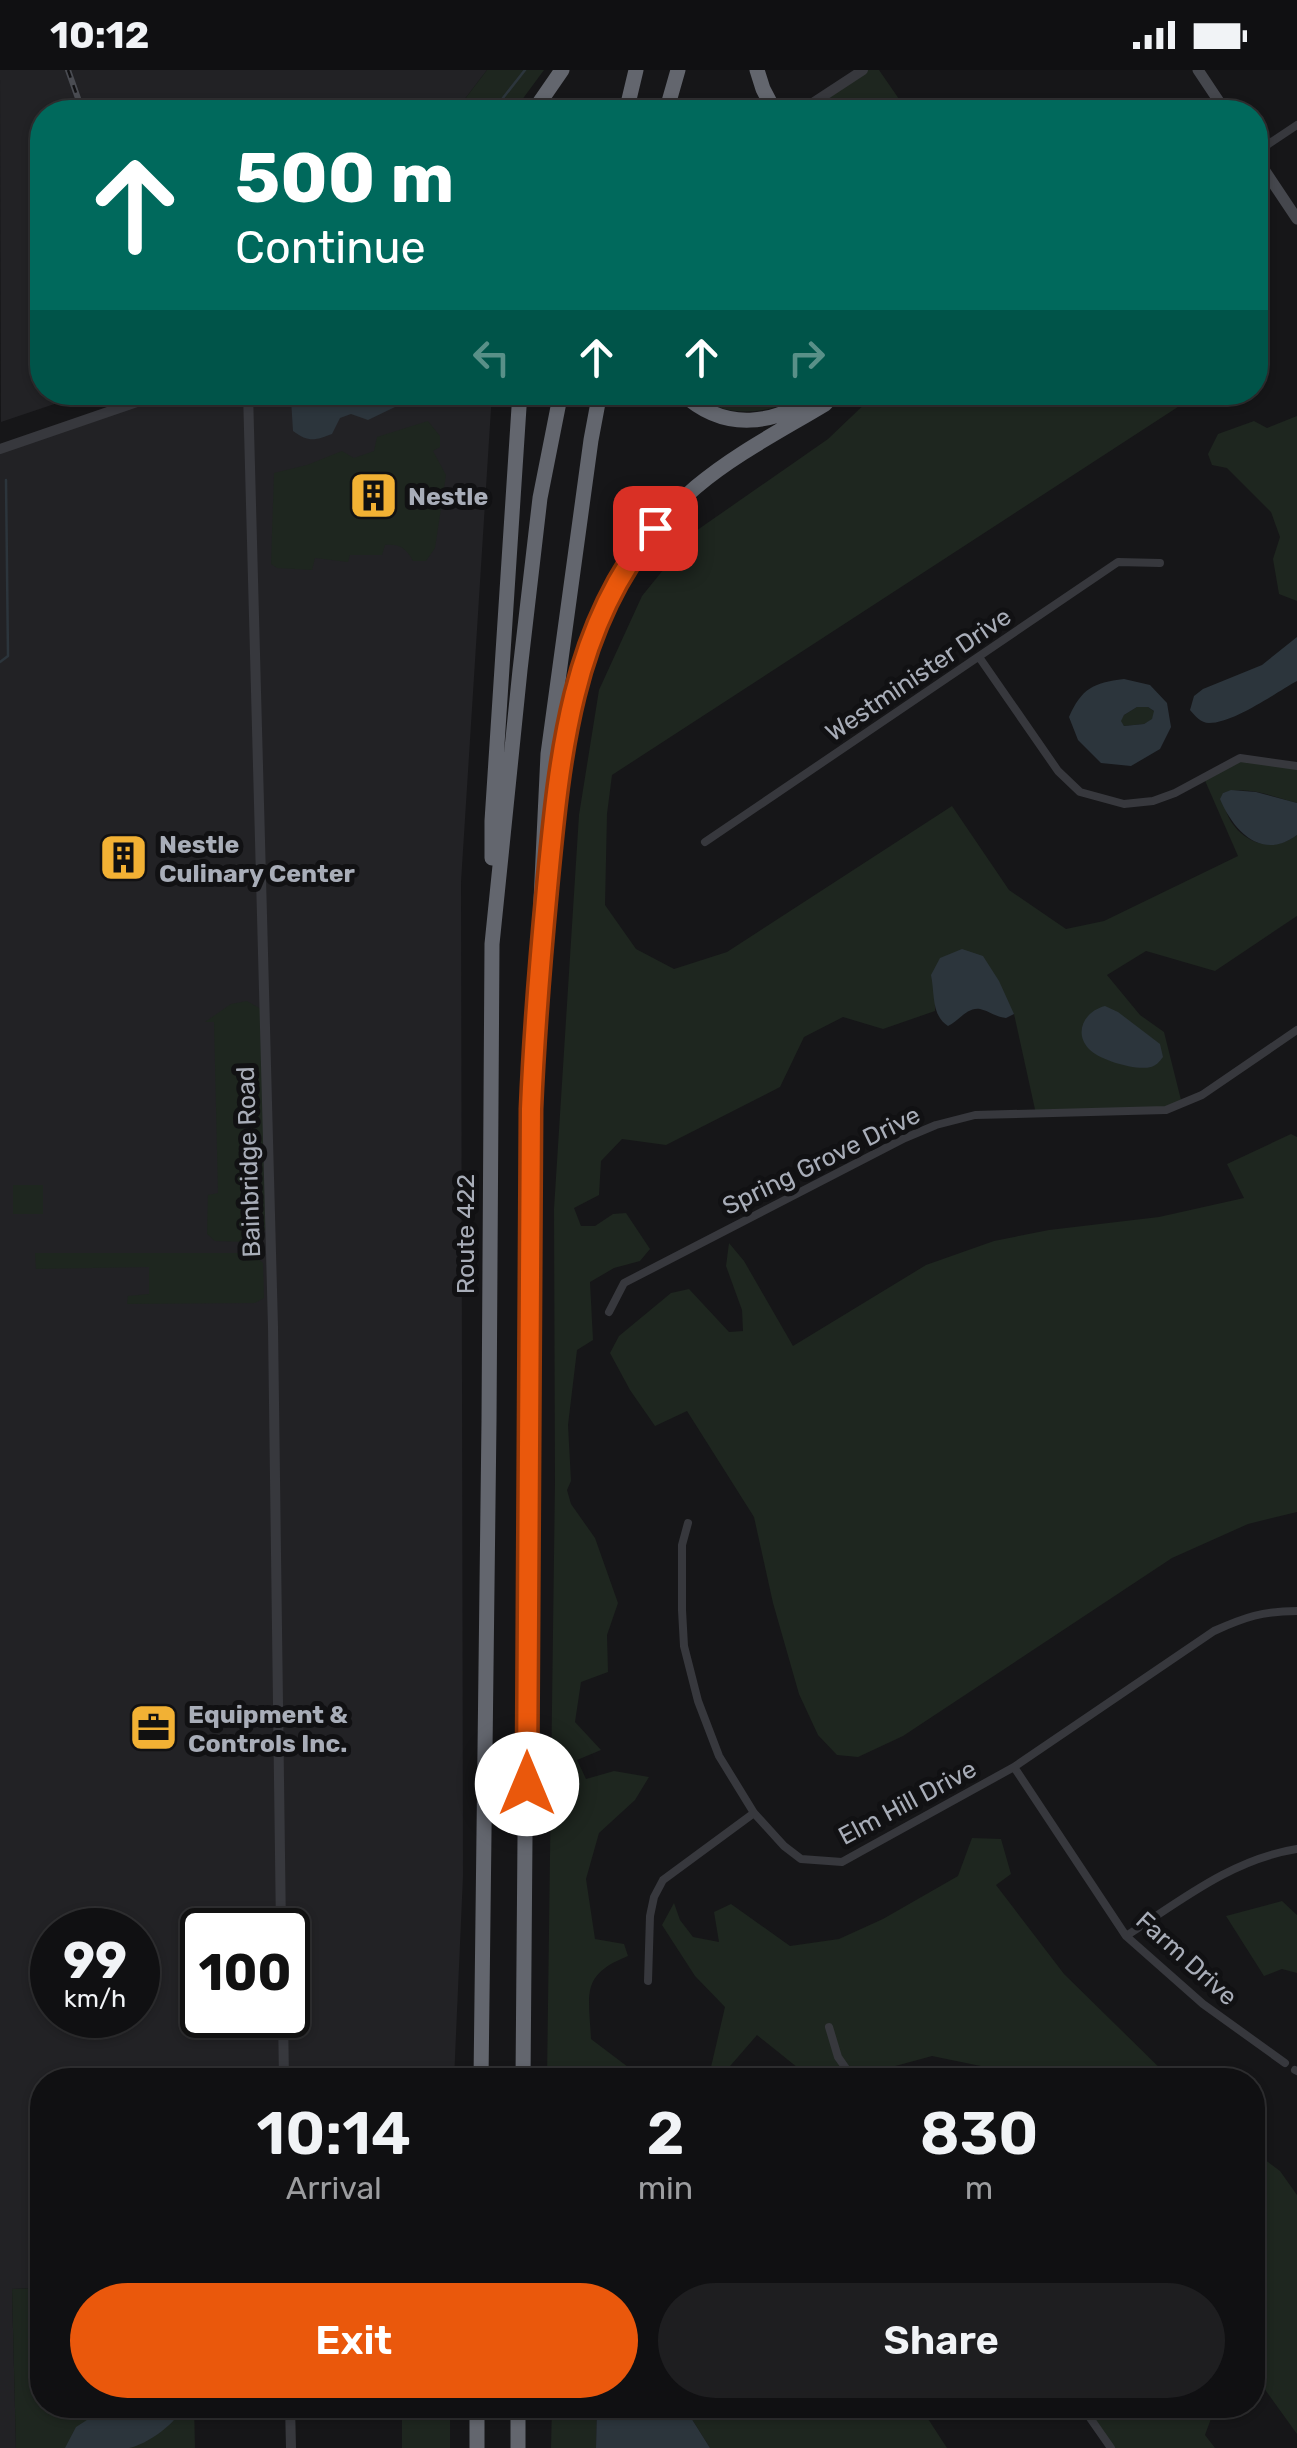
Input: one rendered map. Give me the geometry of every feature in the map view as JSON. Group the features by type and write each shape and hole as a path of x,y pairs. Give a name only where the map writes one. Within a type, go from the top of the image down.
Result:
{"highway":[{"path":"541,100 562,70"},
{"path":"629,100 636,70"},
{"path":"758,70 768,100"},
{"path":"671,100 677,73"},
{"path":"492,944 492,822 519,405"},
{"name":"Route 422","path":"482,2068 492,944 540,498 558,405"},
{"path":"523,2068 535,1019 548,754 598,405"},
{"path":"694,405 726,419 760,421 804,405"},
{"path":"535,1019 557,786 577,685 595,626 624,570 670,510 725,465 823,405"},
{"path":"477,2448 478,2418"},
{"path":"518,2418 518,2448"}],"main road":[{"path":"1198,70 1218,100"},
{"path":"1268,175 1297,219"}],"street":[{"path":"817,100 863,70"},
{"path":"1268,146 1297,125"},
{"path":"0,449 128,405"},
{"name":"Bainbridge Road","path":"248,405 273,1334 281,1908"},
{"name":"Westminister Drive","path":"705,842 1118,562 1160,563"},
{"path":"979,656 1058,771 1080,792 1124,804 1154,801 1240,758 1297,766"},
{"name":"Spring Grove Drive","path":"609,1312 624,1283 920,1131 975,1115 1166,1110 1202,1095 1297,1030"},
{"name":"Elm Hill Drive","path":"688,1523 682,1545 684,1646 698,1700 719,1756 754,1813 784,1846 802,1859 842,1862 1014,1767 1214,1631 1247,1616 1297,1611"},
{"name":"Farm Drive","path":"1014,1767 1126,1936 1204,2004 1286,2063"},
{"path":"648,1981 650,1916 663,1880 754,1813"},
{"path":"1126,1936 1233,1869 1272,1853 1297,1849"},
{"path":"829,2028 846,2068"},
{"path":"283,2038 284,2068"},
{"path":"290,2418 291,2448"},
{"path":"1090,2418 1110,2448"}],"shaded area":[{"path":"0,70 487,70 464,100 30,100 30,405 51,405 1,422"},
{"path":"487,70 544,70 522,100 464,100"},
{"path":"863,70 879,70 900,100 817,100"},
{"path":"130,405 491,405 461,882 463,1876 455,2068 30,2068 30,2288 12,2289 16,2448 0,2448 0,449"},
{"path":"291,405 399,405 368,420 351,414 340,418 332,434 321,438 304,437 293,431"},
{"path":"714,405 783,405 751,411"},
{"path":"864,405 1181,405 612,775 605,905 636,949 674,969 727,952 952,806 1009,890 1066,929 1104,921 1238,856 1203,776 1240,758 1297,766 1297,803 1250,791 1223,793 1230,820 1248,838 1272,844 1297,835 1297,916 1215,971 1146,951 1107,975 1140,1015 1164,1032 1182,1104 1166,1110 1036,1114 1014,1014 935,992 935,1011 883,1029 843,1017 804,1037 780,1087 666,1145 622,1139 601,1161 599,1195 574,1208 581,1226 595,1226 613,1214 626,1213 650,1249 640,1261 614,1268 590,1282 593,1340 577,1350 568,1425 571,1481 567,1490 571,1504 595,1538 618,1603 607,1635 608,1672 581,1682 575,1722 601,1750 577,1760 586,1779 614,1771 649,1777 635,1800 599,1833 586,1879 595,1939 624,1944 628,1956 595,1979 589,1998 591,2039 632,2068 547,2068 555,1481 554,1209 579,815 599,690 642,596 693,533 828,439"},
{"path":"1297,416 1297,601 1279,594 1273,559 1280,537 1271,512 1227,468 1212,465 1208,454 1218,434 1254,421 1267,428"},
{"path":"428,421 440,436 440,447 433,451 446,475 435,548 426,561 413,561 402,548 385,545 382,555 350,555 348,562 315,558 312,570 277,568 271,564 274,473 342,451 354,458 374,451 377,437"},
{"path":"1297,637 1297,681 1219,722 1203,722 1190,710 1194,696 1203,689 1262,665"},
{"path":"1124,679 1150,685 1167,703 1171,727 1160,749 1131,766 1101,763 1078,740 1069,717 1084,693","holes":["1137,707 1154,711 1152,719 1124,726 1124,715"]},
{"path":"1137,707 1155,712 1152,720 1124,726 1120,721 1124,715"},
{"path":"1231,790 1297,803 1297,835 1272,845 1251,839 1233,822 1220,799"},
{"path":"962,949 983,956 1014,1014 1006,1018 975,1009 948,1026 943,1021 936,1010 931,975 940,958"},
{"path":"247,1001 264,1011 270,1226 250,1242 215,1241 207,1234 208,1195 218,1193 214,1022 205,1022 231,1004"},
{"path":"1105,1006 1160,1044 1163,1057 1158,1063 1144,1068 1127,1066 1089,1049 1082,1036 1084,1023 1092,1012"},
{"path":"1291,1134 1297,1137 1297,1512 1248,1524 1172,1558 903,1736 858,1757 837,1755 818,1735 799,1694 754,1517 687,1411 655,1426 610,1353 619,1336 671,1293 689,1289 729,1332 743,1331 742,1310 726,1266 729,1243 744,1261 793,1346 926,1265 994,1241 1159,1217 1244,1198 1227,1164"},
{"path":"13,1185 43,1185 43,1214 13,1214"},
{"path":"35,1253 252,1253 263,1263 264,1298 255,1303 127,1304 128,1296 149,1294 149,1267 36,1269"},
{"path":"972,1838 1001,1839 1011,1874 996,1885 1064,1974 1160,2068 990,2068 932,2056 888,2068 798,2068 757,2035 728,2068 711,2068 725,2007 695,1976 662,1925 674,1903 680,1920 693,1937 719,1942 714,1912 731,1904 790,1946 839,1939 958,1876"},
{"path":"1282,1901 1297,1915 1297,1973 1282,1969 1264,1976 1226,1916"},
{"path":"1265,2160 1280,2171 1297,2195 1297,2434 1265,2390"},
{"path":"30,2288 30,2418 194,2418 195,2448 16,2448 12,2289"},
{"path":"90,2418 175,2418 153,2438 129,2448 65,2448 76,2427"},
{"path":"402,2418 450,2418 450,2448 402,2448"},
{"path":"552,2418 597,2418 596,2448 551,2448"},
{"path":"597,2418 691,2418 710,2448 596,2448"},
{"path":"691,2418 927,2418 947,2448 710,2448"},
{"path":"1090,2418 1211,2418 1205,2435 1215,2448 1111,2448"}],"waterway":[{"path":"501,100 525,70"},
{"path":"0,662 8,656 6,480"}],"railway":[{"path":"68,70 79,100"}],"place":[{"name":"Nestle","path":"373,496"},
{"name":"Nestle Culinary Center","path":"124,858"},
{"name":"Equipment & Controls Inc.","path":"153,1728"}],"route":[{"path":"527,1784 531,1109 535,1019 557,786 577,685 595,626 616,582 655,528"}]}
